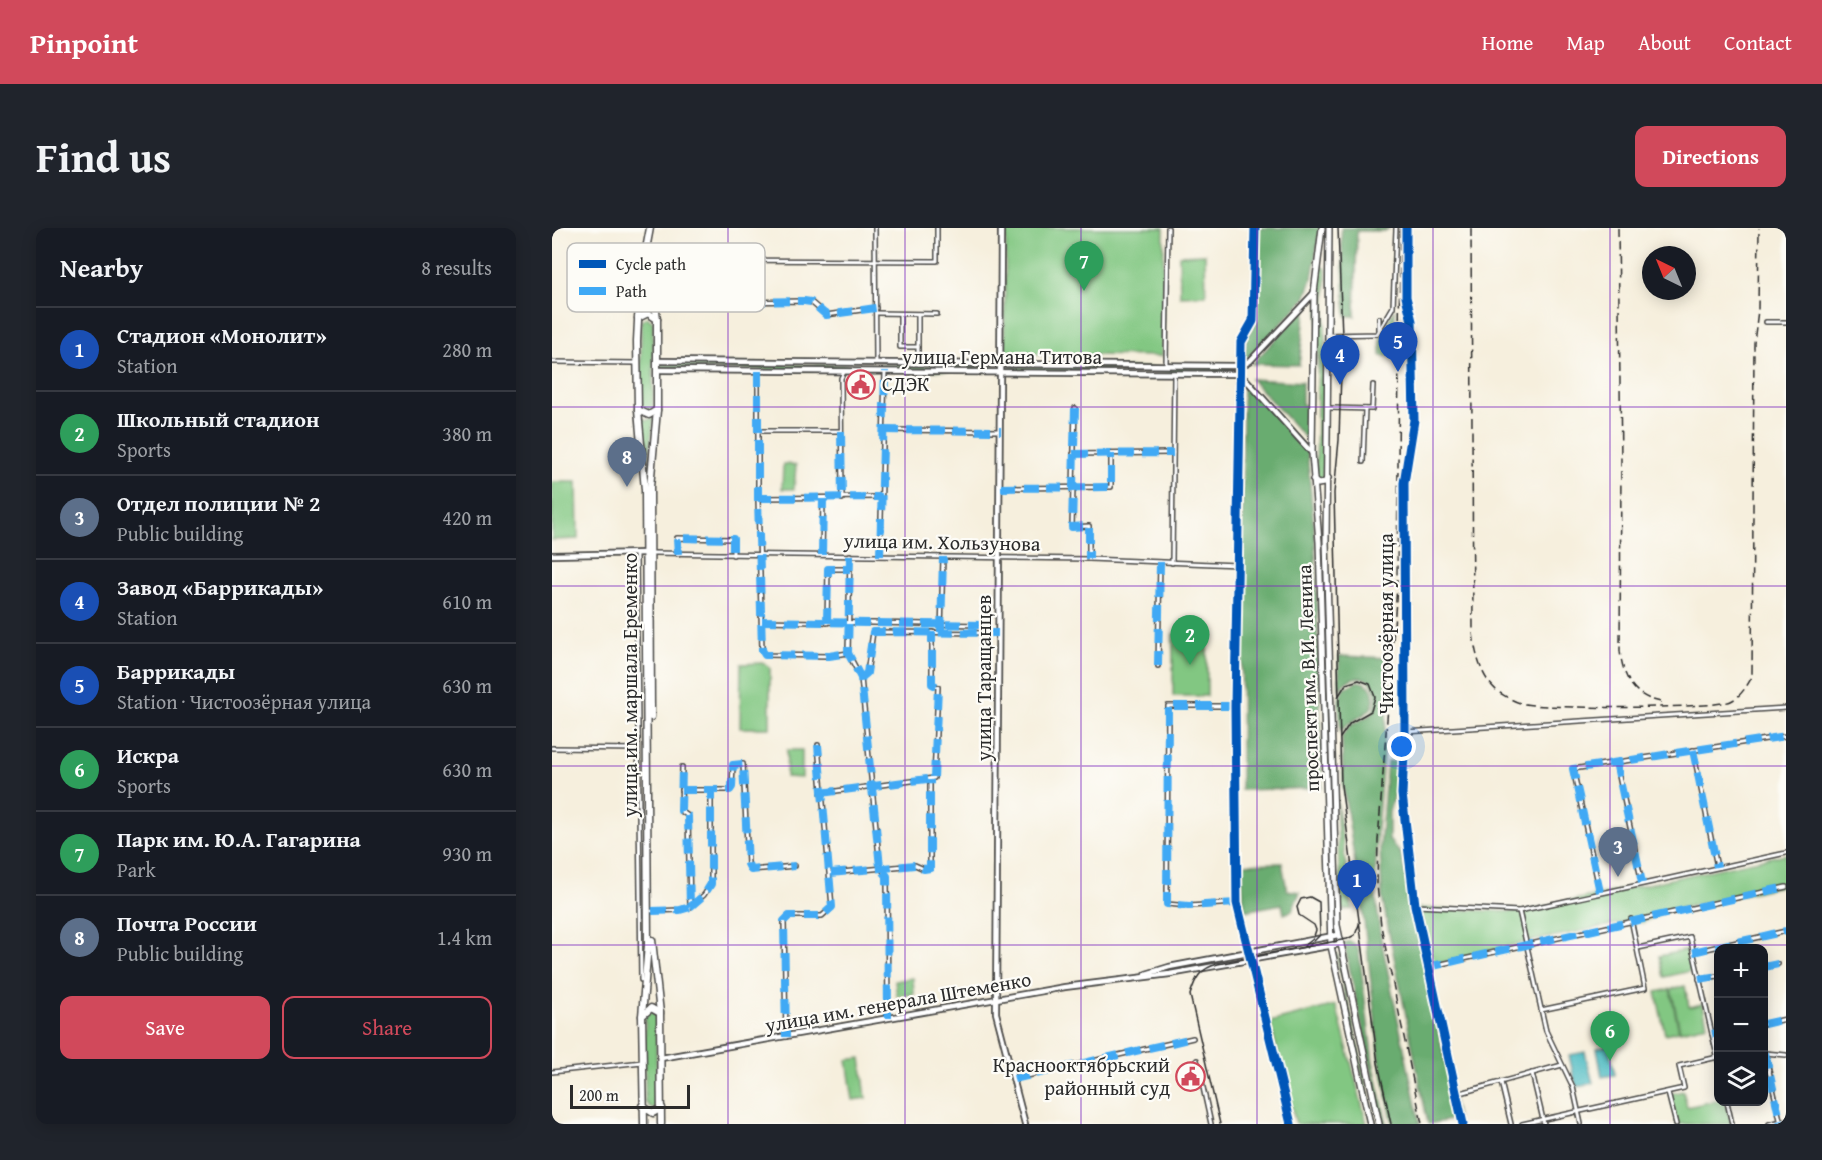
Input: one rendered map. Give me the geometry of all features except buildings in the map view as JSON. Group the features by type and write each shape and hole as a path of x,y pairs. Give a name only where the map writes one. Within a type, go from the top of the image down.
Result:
{"highway":[{"name":"улица им. маршала Еременко","path":"648,243 650,228"},
{"name":"улица им. маршала Еременко","path":"638,312 638,410 648,553 652,946 660,1013 661,1124"},
{"name":"улица им. маршала Еременко","path":"644,1124 642,1016 648,945 646,698 648,553 650,487 657,410 656,312"},
{"path":"638,318 648,313 657,319"},
{"path":"638,410 649,416 657,410"},
{"path":"642,1016 651,1008 660,1013"},
{"path":"642,1106 653,1113 662,1112"}],"main road":[{"name":"проспект им. В.И. Ленина","path":"1322,228 1314,293 1312,453 1319,542 1331,946 1370,1124"},
{"name":"проспект им. В.И. Ленина","path":"1329,228 1326,541 1338,935 1379,1124"},
{"path":"1317,265 1327,261 1330,265"},
{"path":"1313,480 1317,484 1324,483 1328,478"}],"street":[{"path":"876,228 878,371"},
{"path":"765,260 937,261 937,228"},
{"name":"улица Таращанцев","path":"1001,228 996,1013 1025,1124"},
{"path":"1166,365 1168,228"},
{"path":"1255,228 1253,321 1241,342 1235,706 1236,903 1291,1124"},
{"path":"1329,335 1377,334 1379,331 1393,307 1396,228"},
{"name":"Чистоозёрная улица","path":"1406,228 1406,297 1412,321 1414,420 1404,483 1405,732 1402,794 1415,906 1463,1124"},
{"path":"1241,366 1250,361 1314,293"},
{"path":"765,302 811,302 826,315 876,311 900,314 937,314"},
{"path":"900,314 900,346 918,347"},
{"path":"918,314 918,363"},
{"path":"1379,318 1379,331"},
{"path":"1766,322 1786,322"},
{"name":"улица Германа Титова","path":"657,361 1241,366"},
{"path":"552,362 638,363"},
{"name":"улица Германа Титова","path":"657,370 1241,374"},
{"path":"758,371 761,645 765,655 829,656 849,652"},
{"path":"842,499 841,378 845,371"},
{"path":"880,556 885,371"},
{"path":"1172,563 1174,373"},
{"path":"1241,374 1312,453"},
{"path":"1329,408 1372,409 1373,385"},
{"path":"1075,408 1071,488 1072,527 1089,526 1089,559"},
{"path":"1363,462 1365,409"},
{"path":"884,430 1001,431"},
{"path":"759,431 841,431"},
{"path":"1073,454 1173,453"},
{"path":"1001,488 1111,487 1111,454"},
{"path":"758,498 882,497"},
{"path":"822,555 823,498"},
{"path":"678,554 677,538 734,539 733,555"},
{"path":"636,553 640,980"},
{"path":"552,555 648,553"},
{"name":"улица им. Хользунова","path":"648,553 1089,559 1238,565"},
{"path":"850,555 849,652 861,678 880,867 887,876 888,1018"},
{"path":"941,632 943,557"},
{"path":"1158,666 1161,562"},
{"path":"827,622 828,569 850,569"},
{"path":"762,621 983,624 983,632"},
{"path":"861,678 867,673 873,632 998,633"},
{"path":"831,873 850,873 880,867 915,865 924,869 930,868 932,779 938,687 932,684 932,632"},
{"path":"637,699 646,698"},
{"path":"1235,706 1168,706 1167,904 1236,903"},
{"path":"1405,732 1786,708"},
{"path":"1600,892 1573,769 1786,736"},
{"path":"552,748 638,747 647,744"},
{"path":"786,1036 784,921 789,916 822,916 832,907 831,873 818,745"},
{"path":"1693,750 1717,867"},
{"path":"1616,762 1642,883"},
{"path":"681,790 731,789 732,765 744,764 748,864 751,870 795,866"},
{"path":"682,767 681,811 688,816 690,907"},
{"path":"822,794 932,779"},
{"path":"652,911 680,910 690,907 704,895 711,884 711,790"},
{"path":"1415,906 1519,911 1786,853"},
{"path":"1428,967 1631,919 1786,887"},
{"path":"1519,911 1546,1031 1573,1087 1581,1124"},
{"path":"1541,1010 1646,988 1631,919"},
{"path":"1693,952 1786,931"},
{"name":"улица им. генерала Штеменко","path":"1140,976 1169,967 1338,935"},
{"path":"1638,948 1690,937 1716,1052"},
{"name":"улица им. генерала Штеменко","path":"661,1058 888,1018 1140,976 1170,974 1340,944"},
{"path":"1768,966 1778,964"},
{"path":"1699,980 1714,977"},
{"path":"1768,1023 1786,1019"},
{"path":"1014,1078 1193,1038"},
{"path":"1768,1053 1786,1055"},
{"path":"1522,1124 1543,1122 1684,1088 1679,1066 1714,1059"},
{"path":"1197,1060 1211,1124"},
{"path":"552,1071 642,1062"},
{"path":"1456,1094 1562,1065"},
{"path":"1768,1069 1781,1123"},
{"path":"1532,1073 1543,1122"},
{"path":"1501,1082 1511,1124"},
{"path":"1668,1093 1676,1124"},
{"path":"1728,1106 1732,1124"},
{"path":"662,1112 666,1124"},
{"path":"1769,1124 1786,1120"}],"green space":[{"path":"1006,228 1164,228 1162,356 1004,354"},
{"path":"1257,228 1320,228 1312,279 1305,299 1247,359 1244,356 1246,338 1257,321"},
{"path":"1341,228 1390,228 1384,231 1357,231 1355,316 1346,316"},
{"path":"1205,254 1206,295 1180,296 1179,255"},
{"path":"1321,266 1326,269 1323,477 1319,481 1316,477 1319,269"},
{"path":"1306,307 1299,365 1252,364"},
{"path":"1395,309 1393,350 1391,356 1381,356 1381,335"},
{"path":"647,317 653,322 653,408 648,413 641,409 641,321"},
{"path":"661,364 873,365 873,370 661,369"},
{"path":"879,365 992,367 992,371 879,370"},
{"path":"1010,367 1232,368 1231,372 1009,370"},
{"path":"1251,379 1302,382 1302,404 1307,406 1306,439"},
{"path":"1245,384 1307,450 1315,540 1322,788 1241,790 1243,385"},
{"path":"641,417 646,420 654,418 648,460 645,454"},
{"path":"783,464 796,465 794,489 782,489"},
{"path":"552,482 577,482 578,539 552,540"},
{"path":"1207,633 1207,696 1173,696 1173,634"},
{"path":"1339,656 1391,658 1377,829 1375,890 1381,939 1420,1124 1393,1124 1380,1063 1364,921 1343,785 1342,736 1350,726 1372,714 1376,704 1376,694 1369,681 1362,678 1354,678 1339,690"},
{"path":"764,663 770,668 770,728 740,728 741,664"},
{"path":"1358,681 1371,688 1374,701 1372,707 1340,732 1339,699 1344,688"},
{"path":"787,750 802,750 802,778 786,777"},
{"path":"1387,761 1398,762 1397,784 1389,812 1389,840 1401,854 1457,1119 1428,1124 1382,898 1380,848"},
{"path":"1336,794 1352,909 1341,910"},
{"path":"1786,854 1786,885 1664,912 1643,923 1632,921 1526,942 1437,964 1430,959 1419,908 1519,912"},
{"path":"1282,863 1287,890 1300,892 1292,911 1284,914 1282,904 1244,911 1241,864"},
{"path":"1350,941 1357,946 1359,952 1373,1062 1387,1124 1383,1124 1344,943"},
{"path":"1687,950 1691,971 1664,977 1659,956"},
{"path":"1336,954 1338,955 1375,1124 1372,1124"},
{"path":"913,978 914,994 897,996 895,981"},
{"path":"1685,986 1689,1007 1703,1004 1707,1025 1680,1031 1671,989"},
{"path":"1670,989 1679,1031 1665,1034 1656,992"},
{"path":"1336,1005 1367,1124 1296,1124 1270,1022"},
{"path":"650,1012 655,1013 656,1017 657,1106 652,1109 645,1102 645,1015"},
{"path":"861,1058 866,1098 853,1100 847,1060"},
{"path":"1683,1091 1687,1107 1714,1101 1714,1106 1727,1106 1731,1124 1677,1124 1670,1094"}],"water":[{"path":"1609,1045 1615,1075 1602,1077 1597,1048"},
{"path":"1585,1052 1593,1083 1576,1087 1569,1055"}],"tram line":[{"path":"1338,228 1342,336 1339,440 1334,493 1341,785 1378,1063 1391,1124"},
{"path":"1338,697 1346,684 1359,680 1370,684 1375,697 1371,711 1350,723 1340,738"},
{"path":"1304,946 1313,939 1316,930 1314,925 1299,915 1297,907 1301,899 1310,897 1319,902 1320,935 1307,948"},
{"path":"1220,1124 1190,995 1199,975 1207,968 1218,964 1347,939 1355,935 1360,922"}],"railway":[{"path":"1400,228 1397,586 1378,840 1377,884 1381,926 1422,1124"},
{"path":"1471,228 1473,632 1475,649 1484,674 1493,688 1500,693 1522,703 1565,707 1719,704 1735,699 1752,677 1754,343 1758,310 1759,228"},
{"path":"1618,228 1621,461 1620,651 1621,660 1631,684 1643,696 1661,702"}],"marked path":[{"path":"765,302 811,302 826,315 876,308"},
{"path":"758,371 758,498 762,650 765,655 829,656 848,653"},
{"path":"880,556 885,371"},
{"path":"1075,408 1072,527 1089,526 1089,559"},
{"path":"884,430 1001,431"},
{"path":"841,431 842,499"},
{"path":"1073,454 1173,453"},
{"path":"1001,488 1111,487 1111,454"},
{"path":"758,498 882,497"},
{"path":"822,555 823,499"},
{"path":"678,554 677,538 733,539 733,555"},
{"path":"850,555 848,653 861,678 880,867 887,876 888,1018"},
{"path":"941,632 943,557"},
{"path":"1158,666 1160,562"},
{"path":"827,623 828,569 850,569"},
{"path":"762,621 983,625 983,632"},
{"path":"861,678 867,673 873,632 998,633"},
{"path":"821,793 934,778 938,687 932,684 932,632"},
{"path":"1235,706 1168,706 1167,904 1189,906 1237,903"},
{"path":"1600,892 1573,769 1786,736"},
{"path":"786,1037 784,921 789,916 822,916 832,907 818,745"},
{"path":"1693,750 1717,867"},
{"path":"1616,762 1642,883"},
{"path":"681,790 730,790 733,765 743,764 748,864 751,870 795,866"},
{"path":"652,911 680,910 690,907 688,816 681,811 682,767"},
{"path":"831,873 915,865 924,869 930,868 930,780"},
{"path":"690,907 704,895 711,884 711,790"},
{"path":"1428,967 1786,887"},
{"path":"1693,952 1786,931"},
{"path":"1768,966 1778,964"},
{"path":"1699,979 1714,977"},
{"path":"1768,1023 1786,1019"},
{"path":"1014,1079 1193,1038"},
{"path":"1768,1066 1781,1124"}],"cycle path":[{"path":"1255,228 1253,321 1241,342 1235,706 1237,903 1291,1124"},
{"path":"1406,228 1406,297 1412,321 1414,420 1404,483 1405,732 1402,794 1415,905 1463,1124"}],"place":[{"name":"Парк им. Ю.А. Гагарина","path":"1084,291"},
{"name":"Баррикады","path":"1398,372"},
{"name":"СДЭК","path":"861,384"},
{"name":"Завод «Баррикады»","path":"1340,385"},
{"name":"Почта России","path":"627,487"},
{"name":"Школьный стадион","path":"1190,665"},
{"name":"Отдел полиции № 2","path":"1618,877"},
{"name":"Стадион «Монолит»","path":"1357,910"},
{"name":"Искра","path":"1610,1061"},
{"name":"Краснооктябрьский районный суд","path":"1191,1076"}]}
